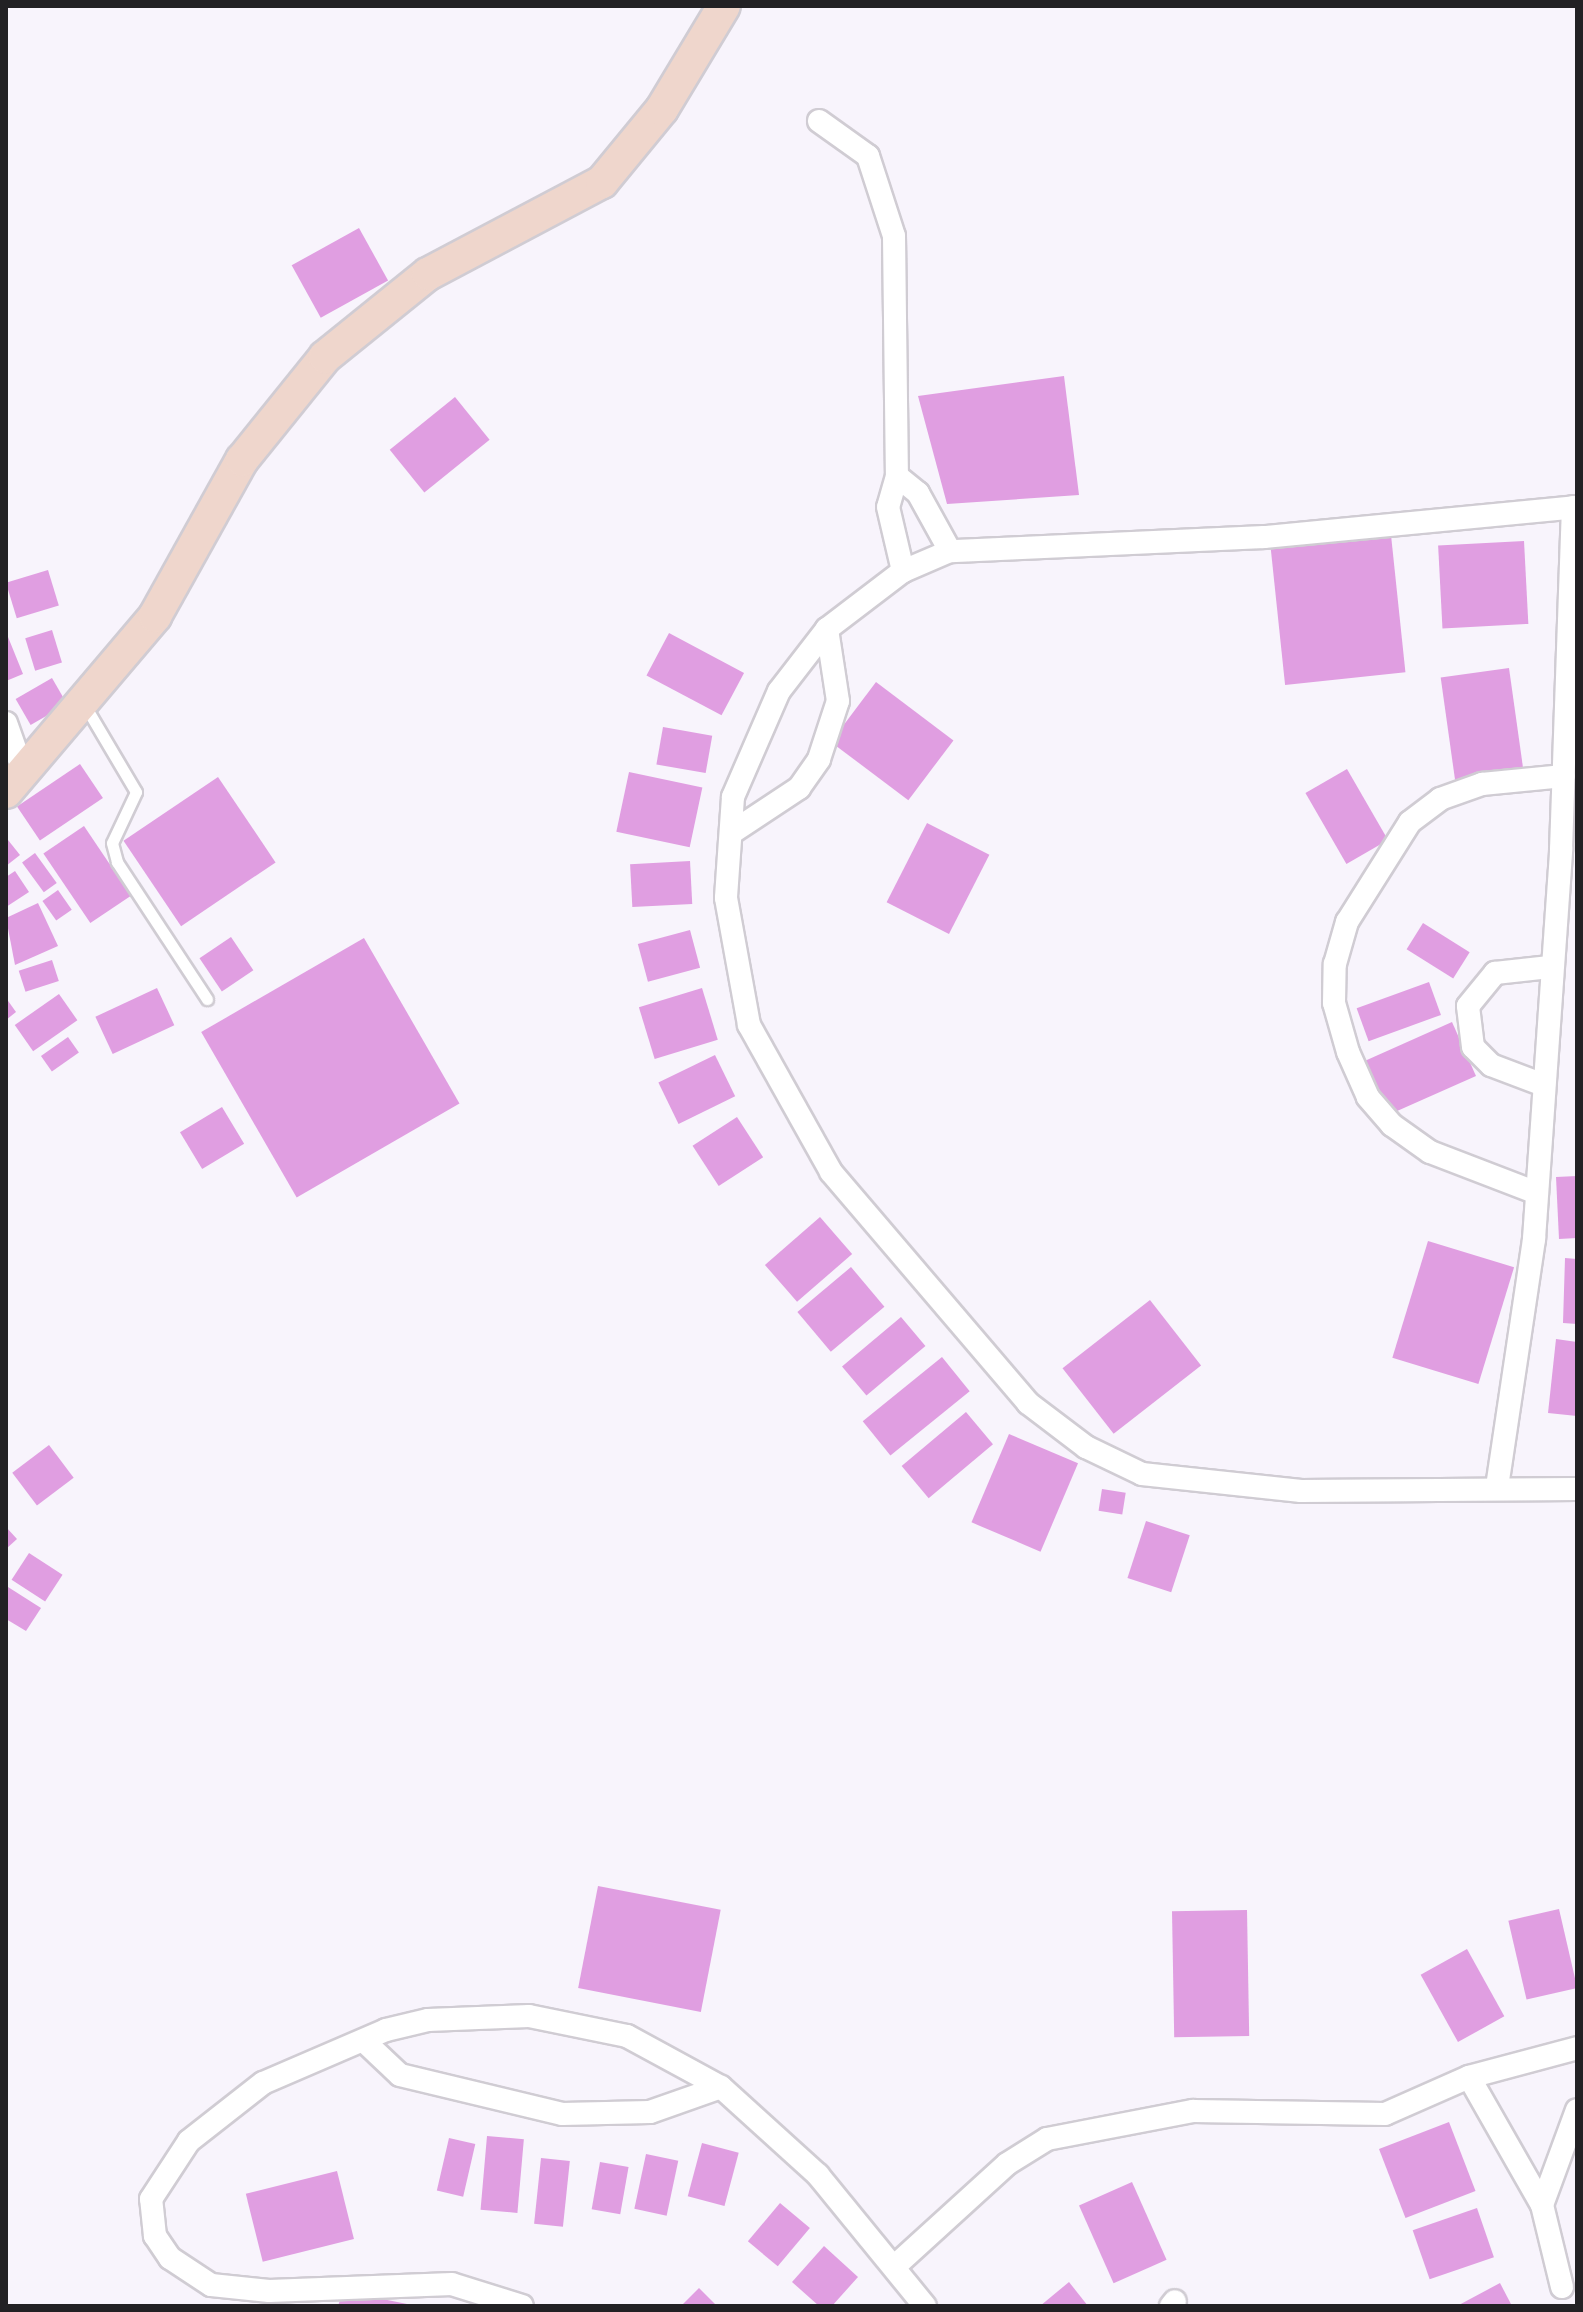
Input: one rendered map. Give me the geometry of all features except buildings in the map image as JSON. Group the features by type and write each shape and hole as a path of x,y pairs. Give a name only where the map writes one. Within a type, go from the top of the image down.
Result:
{"main road":[{"path":"14,782 84,704 155,616 242,460 314,368 428,274 602,182 662,109 724,6"}],"street":[{"path":"819,121 868,156 894,236 897,476 889,529 903,571"},
{"path":"897,476 918,493 950,551"},
{"path":"1497,1487 1537,1193 1541,1084 1564,776 1575,507 1250,538 950,551 903,571 827,629 796,663 752,743 733,797 731,956 765,1058 831,1172 1028,1403 1086,1447 1142,1474 1301,1491 1497,1487 1577,1489"},
{"path":"731,833 799,788 819,759 838,701 827,629"},
{"path":"6,723 14,782"},
{"path":"1537,1193 1452,1162 1392,1125 1368,1097 1348,1052 1334,1003 1335,964 1347,922 1377,863 1410,822 1440,799 1482,784 1564,776"},
{"path":"1541,1084 1491,1065 1473,1047 1468,1006 1495,973 1550,967"},
{"path":"522,2306 452,2284 226,2288 193,2277 155,2236 151,2199 189,2141 263,2083 428,2020 529,2016 627,2036 721,2087 818,2175 925,2306"},
{"path":"365,2042 400,2075 562,2114 650,2112 721,2087"},
{"path":"895,2266 1007,2164 1047,2139 1193,2111 1385,2114 1469,2077 1577,2048"},
{"path":"1469,2077 1542,2205 1562,2287"},
{"path":"1542,2205 1577,2110"}],"lane":[{"path":"84,704 136,792 112,843 117,862 207,999"}]}
